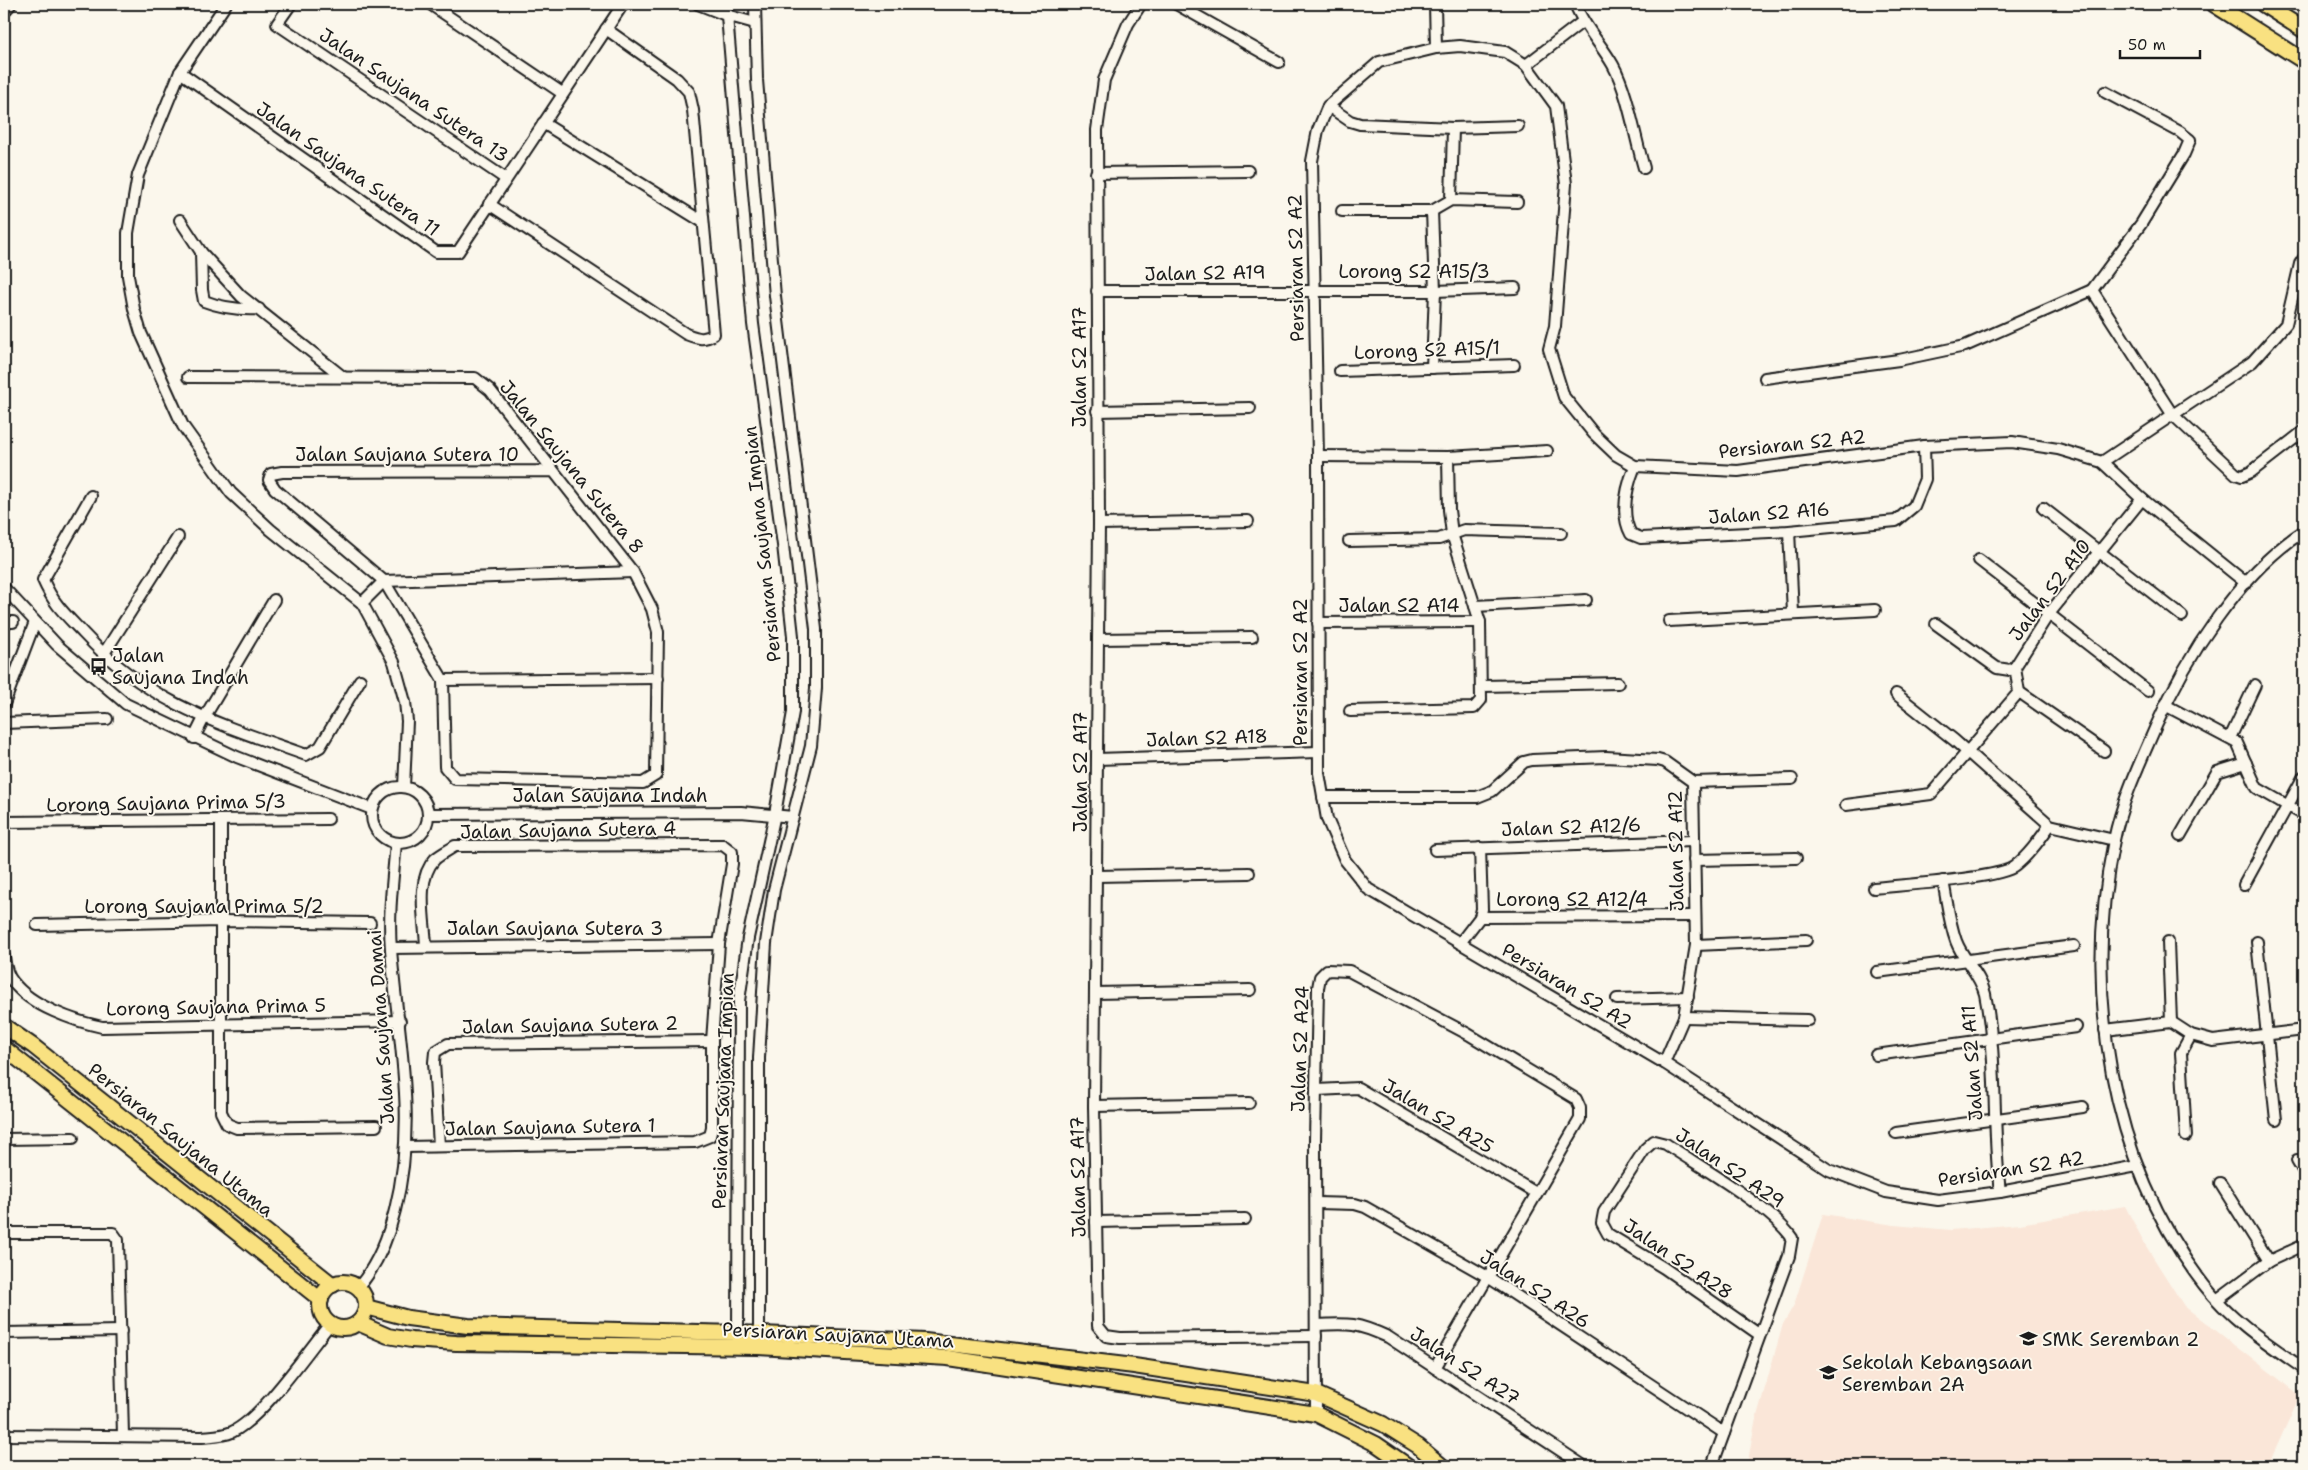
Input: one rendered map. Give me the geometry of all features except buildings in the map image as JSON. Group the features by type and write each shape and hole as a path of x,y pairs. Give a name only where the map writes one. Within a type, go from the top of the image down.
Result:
{"highway":[{"path":"2214,4 2304,60"},
{"path":"2263,4 2304,30"}],"main road":[{"name":"Persiaran Saujana Utama","path":"4,1026 33,1046 333,1285"},
{"name":"Persiaran Saujana Utama","path":"4,1048 321,1300"},
{"path":"346,1283 358,1288 366,1300 366,1307 358,1323 341,1328 330,1324 322,1313 321,1300 333,1285 346,1283"},
{"name":"Persiaran Saujana Utama","path":"366,1307 408,1318 468,1326 738,1340"},
{"name":"Persiaran Saujana Utama","path":"358,1323 388,1336 411,1340 925,1341 1134,1366 1316,1394 1384,1424 1418,1446 1442,1466"},
{"name":"Persiaran Saujana Utama","path":"759,1340 948,1358 1316,1414 1376,1444 1408,1466"}],"street":[{"path":"4,12 11,4"},
{"path":"226,4 180,72 138,175 128,233 128,276 140,333 182,426 231,493 271,530 362,603 394,662 405,702 407,721 404,788"},
{"name":"Jalan Saujana Sutera 13","path":"291,4 277,24 506,179"},
{"path":"430,4 562,93"},
{"name":"Jalan Saujana Sutera 11","path":"180,72 436,252 458,252 622,4"},
{"path":"698,4 726,15 756,23"},
{"name":"Persiaran Saujana Impian","path":"726,4 753,324 783,545 793,636 793,712 775,814 748,938 739,1001 738,1340"},
{"name":"Persiaran Saujana Impian","path":"755,4 758,99 775,296 816,629 816,688 811,746 774,890 766,943 759,1058 759,1340"},
{"name":"Jalan S2 A17","path":"1141,4 1128,24 1104,80 1097,130 1096,291 1099,524 1094,1106 1098,1326 1106,1336 1120,1338 1316,1331"},
{"path":"1176,4 1279,62"},
{"path":"1435,4 1436,48"},
{"path":"1575,4 1582,22 1617,74 1644,168"},
{"path":"1526,65 1582,22"},
{"path":"489,204 686,334 700,339 708,338 714,334 693,110 689,92 677,79 606,29"},
{"name":"Persiaran S2 A2","path":"2137,1166 2000,1192 1938,1200 1886,1192 1829,1170 1664,1063 1368,889 1345,860 1327,819 1318,752 1318,456 1312,161 1318,130 1328,106 1379,62 1436,48 1460,46 1505,52 1526,65 1556,106 1566,184 1555,326 1549,349 1564,397 1594,434 1616,455 1635,466 1738,471 1924,446 2012,442 2058,449 2102,462 2142,499 2246,583"},
{"path":"1765,378 1899,360 1965,346 2092,290 2141,224 2184,154 2190,140 2180,132 2105,92"},
{"path":"1328,106 1350,121 1360,124 1453,128 1518,126"},
{"path":"544,123 703,222"},
{"path":"1451,200 1453,128"},
{"path":"1096,173 1248,171"},
{"path":"1342,211 1432,210 1451,200 1517,202"},
{"path":"1432,210 1435,291 1432,368"},
{"path":"180,220 201,252 241,296 343,376"},
{"path":"201,252 204,302 215,306 243,310 259,309"},
{"path":"2102,462 2252,362 2286,324 2300,264 2304,258"},
{"name":"Lorong S2 A15/3","path":"1314,289 1435,291 1515,288"},
{"name":"Jalan S2 A19","path":"1096,291 1314,289"},
{"path":"2092,290 2172,414 2236,474 2242,476 2251,472 2304,431"},
{"name":"Lorong S2 A15/1","path":"1340,371 1514,365"},
{"name":"Jalan Saujana Sutera 8","path":"188,377 343,376 475,378 490,390 633,572 652,609 658,632 656,775 643,783 455,779 445,767 443,680"},
{"path":"1097,411 1250,408"},
{"name":"Jalan S2 A16","path":"1635,466 1627,486 1626,525 1631,534 1641,538 1789,531 1896,521 1914,506 1925,479 1924,446"},
{"path":"1318,456 1448,457 1547,451"},
{"name":"Jalan S2 A14","path":"1448,457 1449,510 1452,534 1480,622 1483,686"},
{"name":"Jalan Saujana Sutera 10","path":"384,581 270,483 271,474 282,472 553,470"},
{"path":"92,496 43,580 53,602 103,655 151,692 204,718 306,755 320,747 360,680"},
{"name":"Jalan S2 A10","path":"2020,692 2015,667 2048,614 2142,499"},
{"path":"2043,508 2182,616"},
{"path":"1099,524 1248,521"},
{"path":"1349,541 1439,538 1464,530 1561,533"},
{"path":"1789,531 1793,613"},
{"path":"2304,531 2277,551 2246,583 2203,637 2165,706 2128,790 2114,840 2103,913 2102,956 2109,1056 2137,1166 2173,1242 2206,1287 2251,1333 2304,1369"},
{"path":"103,655 178,538"},
{"path":"1979,560 2148,690"},
{"path":"362,603 384,581 633,572"},
{"path":"384,581 443,680 658,678"},
{"path":"4,588 57,645 126,704 237,758 372,809"},
{"path":"194,738 274,600"},
{"path":"1475,606 1586,600"},
{"path":"1669,620 1875,610"},
{"path":"4,704 34,622"},
{"name":"Jalan S2 A14","path":"1318,623 1480,622"},
{"path":"1936,624 1997,668 2005,670 2015,667"},
{"path":"1098,639 1252,636"},
{"path":"1350,711 1474,708 1481,700 1483,686 1618,683"},
{"path":"2230,738 2255,685"},
{"path":"1846,805 1926,797 1931,794 2020,692 2104,751"},
{"path":"1896,694 1967,751 2050,825 2114,840"},
{"path":"2165,706 2230,738 2241,749 2257,788 2304,815"},
{"path":"4,723 107,719"},
{"name":"Jalan S2 A18","path":"1097,759 1318,752"},
{"name":"Jalan S2 A12","path":"1323,797 1477,797 1492,791 1524,762 1532,760 1606,758 1658,760 1665,762 1693,782 1696,945 1684,1017 1664,1063"},
{"path":"2180,836 2218,772 2246,763"},
{"path":"2244,885 2304,776"},
{"path":"1693,782 1792,779"},
{"path":"404,788 418,794 423,799 428,814 427,822 419,836 404,843 396,843 382,837 377,831 373,824 372,809 375,801 388,790 404,788"},
{"name":"Jalan Saujana Indah","path":"428,814 741,812 792,817"},
{"name":"Lorong Saujana Prima 5/3","path":"4,822 328,819"},
{"path":"221,820 221,1112 227,1124 237,1128 376,1126"},
{"path":"1874,888 1995,874 2014,868 2050,825"},
{"name":"Jalan S2 A12/6","path":"1434,850 1693,840"},
{"name":"Jalan Saujana Damai","path":"358,1288 372,1271 392,1221 400,1189 406,1147 407,1094 391,948 391,892 396,843"},
{"name":"Jalan Saujana Sutera 4","path":"426,946 423,881 427,870 436,859 455,846 723,845 732,852 719,944"},
{"path":"1460,943 1480,917 1482,909 1480,848"},
{"path":"1694,860 1796,858"},
{"path":"1097,876 1249,873"},
{"name":"Jalan S2 A11","path":"1943,881 1956,942 1978,976 1984,992 1991,1038 1994,1120 2000,1192"},
{"name":"Lorong S2 A12/4","path":"1480,917 1695,916"},
{"name":"Lorong Saujana Prima 5/2","path":"37,925 220,921 370,923"},
{"path":"1696,945 1806,940"},
{"path":"2168,942 2171,1022"},
{"path":"2257,942 2276,1120"},
{"path":"712,1041 719,944"},
{"name":"Jalan Saujana Sutera 3","path":"391,948 426,946 719,944"},
{"path":"1877,972 2074,946"},
{"name":"Lorong Saujana Prima 5","path":"4,957 6,970 12,982 26,996 83,1023 102,1027 400,1021"},
{"name":"Jalan S2 A24","path":"1316,1414 1317,1203 1315,1140 1318,988 1320,977 1327,970 1350,971 1468,1034 1576,1099 1580,1108 1580,1119 1536,1193"},
{"path":"1094,993 1250,990"},
{"path":"1617,999 1688,997"},
{"path":"1684,1017 1808,1020"},
{"path":"2106,1030 2171,1022 2192,1035 2213,1041 2268,1036 2304,1030"},
{"path":"1876,1055 2076,1027"},
{"path":"2186,1136 2181,1053 2192,1035"},
{"name":"Jalan Saujana Sutera 1","path":"406,1147 695,1142 710,1136 712,1128 712,1041"},
{"name":"Jalan Saujana Sutera 2","path":"439,1146 434,1062 436,1052 448,1044 712,1041"},
{"name":"Jalan S2 A25","path":"1317,1090 1358,1088 1536,1193"},
{"path":"1094,1106 1249,1103"},
{"path":"1896,1133 2083,1107"},
{"path":"4,1139 73,1138"},
{"name":"Jalan S2 A29","path":"1645,1149 1654,1141 1666,1144 1752,1202 1784,1227 1792,1238 1789,1256 1760,1335"},
{"name":"Jalan S2 A28","path":"1645,1149 1604,1212 1602,1223 1608,1234 1664,1268 1760,1335"},
{"path":"2297,1160 2304,1172"},
{"path":"2220,1183 2269,1261"},
{"path":"1435,1368 1536,1193"},
{"name":"Jalan S2 A26","path":"1317,1203 1355,1204 1365,1207 1488,1278 1724,1433"},
{"path":"1096,1222 1244,1219"},
{"path":"4,1234 113,1233 118,1240 123,1435"},
{"path":"2218,1299 2269,1261 2304,1245"},
{"name":"Jalan S2 A27","path":"1316,1331 1349,1323 1366,1327 1388,1337 1584,1466"},
{"path":"4,1436 123,1435 202,1437 230,1433 242,1426 263,1406 330,1324"},
{"path":"4,1333 121,1331"},
{"path":"1712,1466 1760,1335"}],"shaded area":[{"name":"SMK Seremban 2","path":"2125,1206 2146,1246 2184,1306 2300,1395 2268,1466 1747,1466 1755,1423 1783,1324 1794,1305 1823,1214 1894,1225 1951,1230 2020,1224"}],"place":[{"name":"Jalan Saujana Indah","path":"98,666"},
{"name":"SMK Seremban 2","path":"2028,1339"},
{"name":"Sekolah Kebangsaan Seremban 2A","path":"1828,1373"}]}
